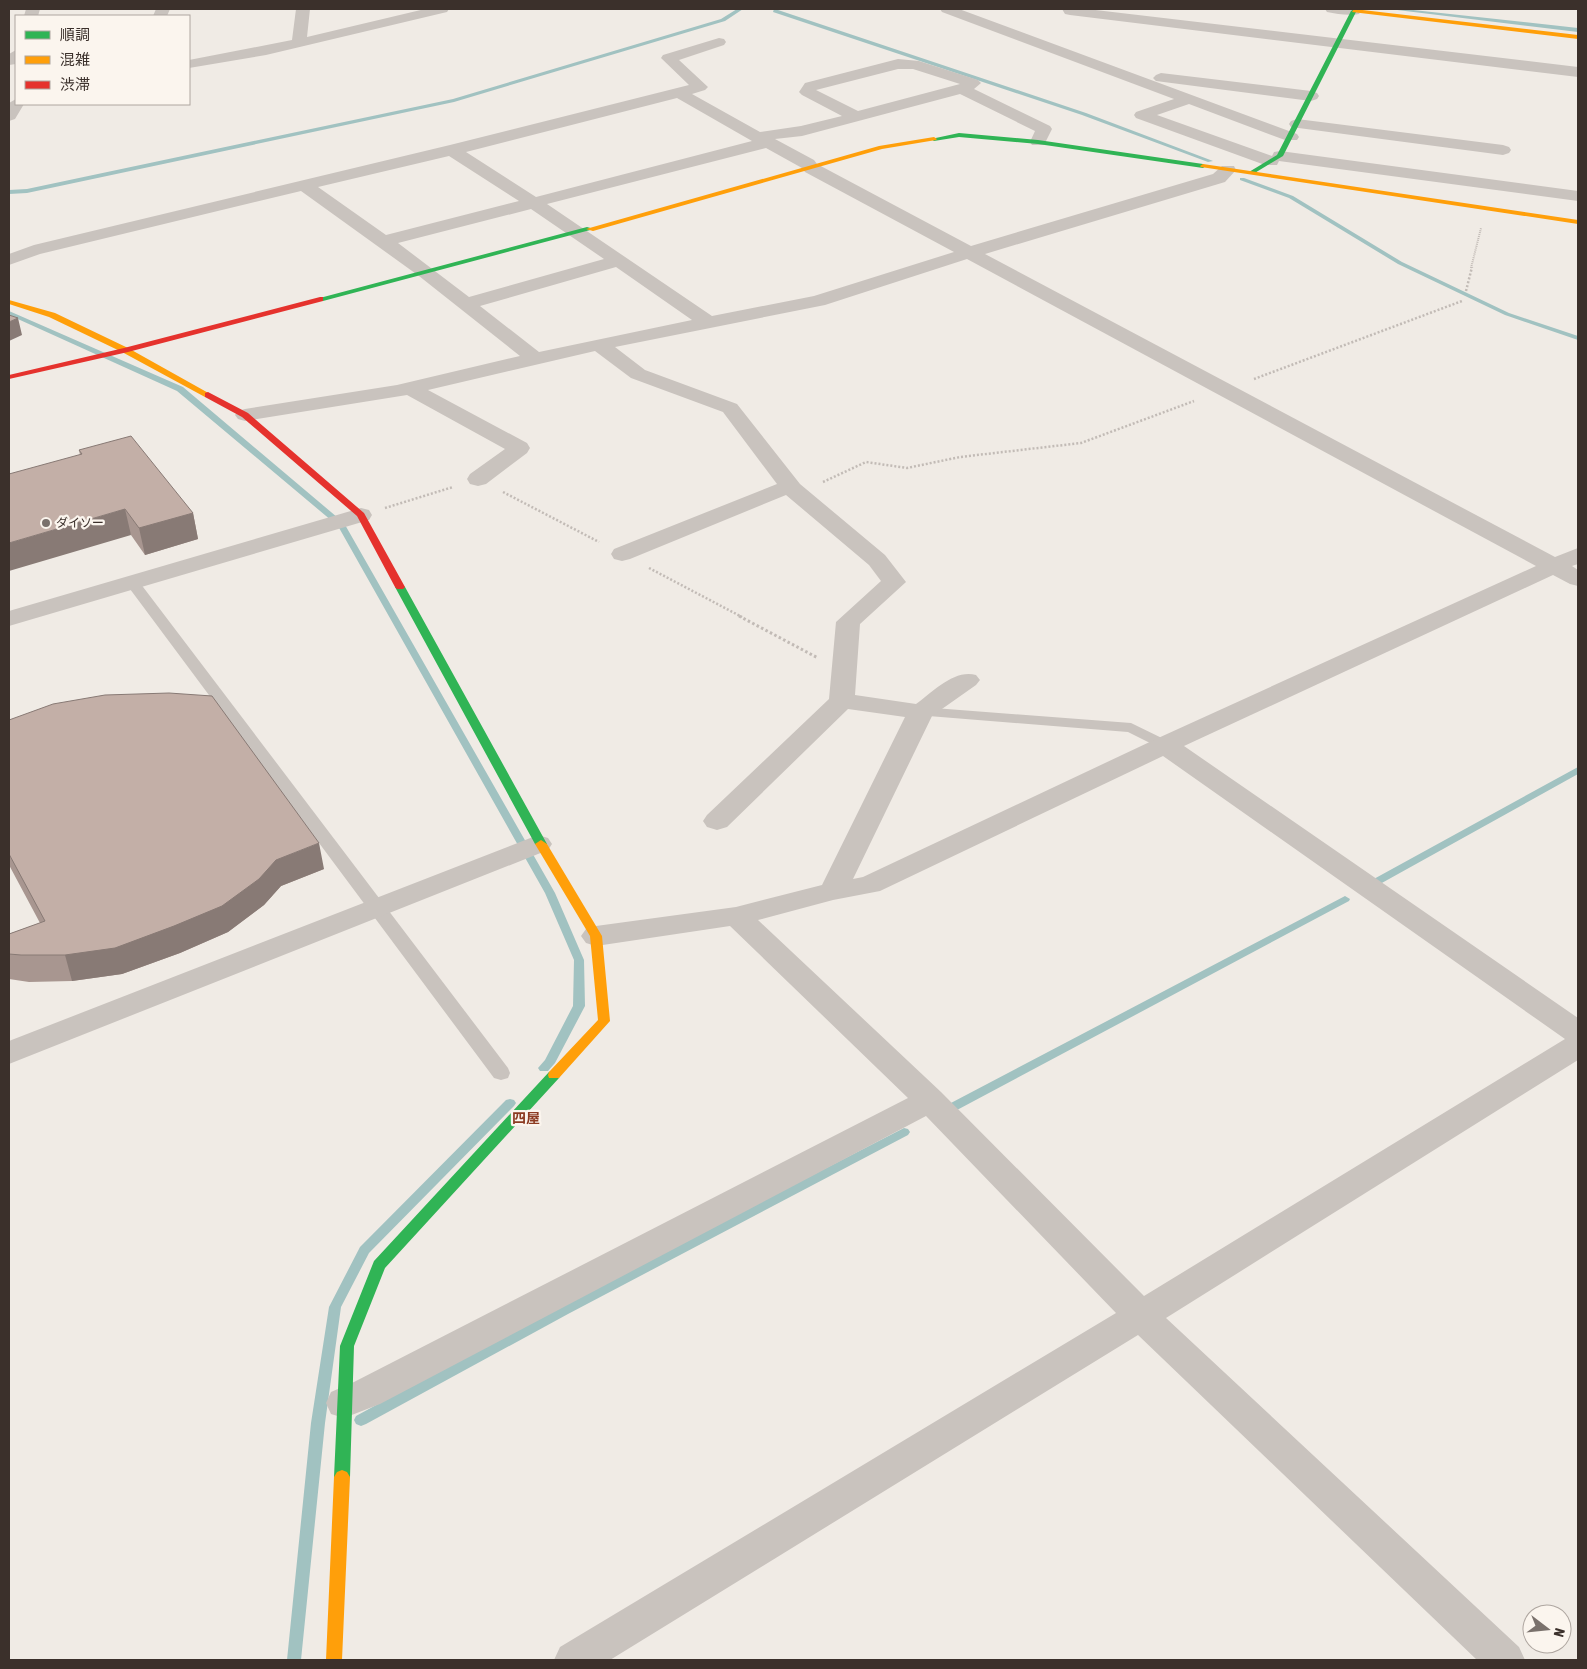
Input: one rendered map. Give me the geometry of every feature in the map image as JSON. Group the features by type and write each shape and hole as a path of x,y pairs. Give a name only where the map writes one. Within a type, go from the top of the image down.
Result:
{"street":[{"path":"299,43 303,9"},
{"path":"190,64 266,51 299,43 394,14 442,9"},
{"path":"947,9 1189,99 1294,131 1503,150"},
{"path":"1069,9 1070,11 1578,72"},
{"path":"1332,9 1356,10 1578,37"},
{"path":"1251,173 1275,159 1294,131 1356,10"},
{"path":"9,260 34,250 452,150 700,87 668,58 719,42"},
{"path":"382,242 762,140 857,117 962,89 973,83 914,64 898,64 810,86 807,92 857,117"},
{"path":"1139,80 1164,78 1311,96"},
{"path":"962,89 1044,129 1038,142"},
{"path":"680,93 808,164 811,168 968,253 1578,579"},
{"path":"1189,99 1142,115 1275,159 1578,196"},
{"path":"9,116 15,105"},
{"path":"9,377 122,351 426,272 881,148 959,135 1038,142 1578,222"},
{"path":"452,150 578,232 709,323"},
{"path":"245,415 410,388 599,344 818,301 968,253 1219,178 1228,170"},
{"path":"304,185 426,272 536,359"},
{"path":"465,304 619,260"},
{"path":"9,302 52,316 245,415 361,515 539,844 596,936 604,1021 379,1265 346,1346 334,1660"},
{"path":"599,344 638,374 730,408 794,490 877,560 894,582 848,622 842,701 717,821"},
{"path":"410,388 519,448 478,479"},
{"path":"622,554 794,490"},
{"path":"9,619 361,515"},
{"path":"596,936 736,916 832,891 870,885 1165,745 1578,555"},
{"path":"832,891 921,712 967,680"},
{"path":"842,701 921,712"},
{"path":"1165,745 1578,1033"},
{"path":"9,1053 539,844"},
{"path":"736,916 930,1100 1141,1316 1505,1660"},
{"path":"574,1660 1141,1316 1578,1046"},
{"path":"344,1403 930,1100"}],"lane":[{"path":"132,582 501,1073"},
{"path":"921,712 1131,728 1165,745"}],"path":[{"path":"1466,291 1486,208"},
{"path":"794,490 866,462 907,468 960,457 1081,443 1462,302"}],"building":[{"path":"9,315 18,318 9,322"},
{"path":"131,436 193,513 139,528 125,509 9,543 9,474 82,454 79,450"},
{"path":"169,693 212,696 319,843 276,860 259,879 222,906 115,948 65,955 9,954 9,934 45,921 9,854 9,720 53,704 105,695"}],"waterway":[{"path":"9,192 27,191 454,100 723,20 740,9"},
{"path":"776,9 775,11 1084,114 1210,161"},
{"path":"1392,9 1578,30"},
{"path":"1242,179 1291,197 1400,263 1507,314 1578,338"},
{"path":"9,313 180,389 341,525 550,893 579,960 579,1006 549,1063 544,1068"},
{"path":"1376,882 1578,770"},
{"path":"953,1107 1345,899"},
{"path":"294,1660 318,1423 335,1307 364,1250 510,1103"},
{"path":"361,1420 563,1310 904,1132"}],"traffic: fast":[{"path":"1251,173 1280,156 1354,11 1358,9"},
{"path":"934,139 959,135 1038,142 1203,166"},
{"path":"320,299 590,229"},
{"path":"400,587 541,844"},
{"path":"342,1477 347,1346 379,1265 554,1075"}],"traffic: slow":[{"path":"1354,11 1578,37"},
{"path":"590,229 881,147 934,139"},
{"path":"1203,166 1578,222"},
{"path":"9,302 52,315 125,350 208,395"},
{"path":"541,844 596,936 604,1021 554,1075"},
{"path":"334,1660 342,1477"}],"traffic: jam":[{"path":"9,377 125,350 320,299"},
{"path":"208,395 245,415 361,515 400,587"}],"place":[{"name":"ダイソー","path":"46,523"}],"district":[{"name":"四屋","path":"526,1118"}]}
